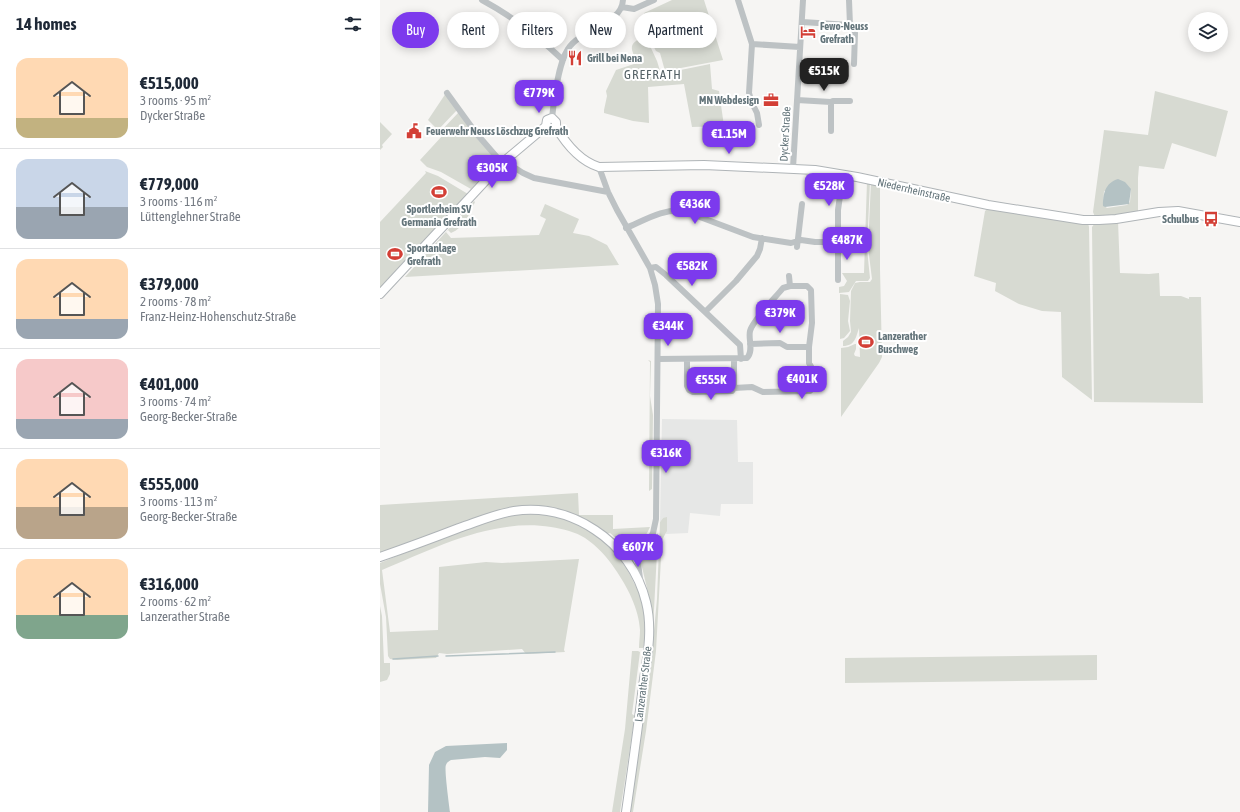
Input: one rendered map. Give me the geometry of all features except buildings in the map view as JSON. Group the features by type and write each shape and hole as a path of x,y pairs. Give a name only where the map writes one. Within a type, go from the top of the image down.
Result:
{"main road":[{"path":"380,294 503,162 546,126 547,120 552,118 556,122 556,127 550,130 546,126"},
{"name":"Niederrheinstraße","path":"556,127 578,156 592,165 599,167 696,164 793,168 843,175 967,201 1083,220 1116,219 1159,212 1178,211 1240,222"},
{"name":"Lanzerather Straße","path":"380,558 498,515 514,511 536,510 563,514 582,522 605,538 618,550 626,560 643,591 648,614 649,635 638,731 626,812"}],"street":[{"path":"482,0 510,16 531,31 563,60"},
{"path":"552,118 563,60 566,52 572,44 616,16 622,7 623,0"},
{"path":"622,7 634,9 654,0"},
{"path":"738,0 752,44 749,93 757,113 759,125"},
{"name":"Dycker Straße","path":"793,168 803,0"},
{"path":"849,0 850,25"},
{"path":"802,22 850,25 854,28 854,64"},
{"path":"752,44 800,47"},
{"path":"447,93 476,133 503,162 534,178 608,192"},
{"name":"Dycker Straße","path":"797,100 831,102 850,101"},
{"path":"831,102 831,131"},
{"path":"599,167 608,192 626,228 650,268 658,304 656,519 654,533 640,558 638,566 643,591"},
{"path":"838,280 838,210 843,175"},
{"path":"797,244 802,204"},
{"path":"626,228 663,212 678,210 742,233 762,238 797,244 838,242"},
{"path":"705,312 736,281 757,256 760,250 762,238"},
{"path":"650,268 658,268 740,345 741,358"},
{"path":"789,276 790,286"},
{"path":"658,359 687,359 734,359 749,357 750,330 783,288 790,286 807,286 811,290 812,323 809,363 814,372 814,386 812,390 763,392 752,387 734,388 730,391 691,391 688,386 687,359"},
{"path":"750,344 780,343 787,347 809,347"},
{"path":"734,359 734,388"},
{"path":"626,560 628,556 649,543"},
{"path":"626,560 634,559 643,553"}],"shaded area":[{"path":"672,0 704,0 708,12 646,12"},
{"path":"717,41 723,60 665,71 660,53 654,48 717,48"},
{"path":"634,43 634,48 651,48 661,74 710,64 712,89 719,91 724,126 692,127 684,84 648,87 649,123 633,121 604,113 607,96 606,91 616,70 637,63 632,49"},
{"path":"1155,91 1228,111 1216,157 1172,143 1164,169 1139,166 1138,213 1095,217 1093,212 1104,130 1148,135","holes":["1131,189 1130,202 1127,205 1107,208 1103,205 1104,191"]},
{"path":"446,93 457,110 438,130 428,120"},
{"path":"458,113 460,113 497,160 471,189 441,172 427,167 420,160 443,135 440,132"},
{"path":"380,122 392,134 382,145 383,147 380,150"},
{"name":"Sportanlage Grefrath","path":"425,171 438,176 468,194 380,291 380,222 426,173"},
{"path":"1118,179 1125,182 1131,189 1129,204 1103,206 1104,197 1108,186 1110,183"},
{"path":"867,181 870,182 867,249 870,278 868,281 856,281 849,292 839,293 839,287 844,286 847,281 842,273 864,273"},
{"path":"871,182 983,208 880,187 882,357 841,417 841,348 856,344 854,354 855,356 860,357 859,328 853,343 843,346 843,341 851,332 851,291 855,283 870,282 872,279 868,247"},
{"path":"474,201 475,202 471,211 460,228 451,233 448,230 446,232 451,238 539,235 546,219 540,216 545,204 579,219 573,233 589,236 607,245 619,265 405,277"},
{"path":"989,208 1088,223 1092,400 1062,377 1061,312 1042,311 1019,304 995,291 996,283 974,276 985,211"},
{"path":"1118,221 1120,273 1159,273 1160,296 1181,296 1189,299 1189,297 1201,297 1203,403 1094,402 1092,227 1095,223"},
{"path":"840,294 848,295 850,301 848,321 850,331 844,338 840,339"},
{"path":"648,360 651,361 650,396 653,415 652,489 649,491 650,362"},
{"path":"662,419 737,420 738,462 753,462 753,504 721,504 720,516 690,513 688,533 666,534 667,518 663,518 660,522"},
{"path":"578,493 579,515 613,515 613,529 650,527 638,544 631,548 627,548 610,533 607,534 599,528 527,507 380,553 380,505"},
{"path":"526,513 557,516 580,525 601,539 612,550 626,567 643,601 645,637 643,648 639,648 639,622 632,598 609,560 602,552 585,538 573,532 551,527 529,525 507,527 464,537 443,544 382,570 390,632 438,630 439,567 486,562 502,563 579,559 564,650 565,652 526,654 522,649 447,654 439,653 436,658 390,659 388,656 386,617 380,584 380,563 435,540 503,516"},
{"path":"667,517 667,531 662,540 656,651 646,731 633,812 630,812 651,662 657,599 660,522 663,518"},
{"path":"658,533 653,629 651,605 641,563 644,556 653,545"},
{"path":"380,606 382,616 384,663 390,663 390,674 387,680 380,682"},
{"path":"632,651 640,652 632,714 635,716 620,812 612,812 625,729"},
{"path":"1097,655 1097,680 845,683 845,658"},
{"path":"507,743 507,750 500,758 485,757 451,760 448,762 446,765 446,772 450,812 428,812 429,765 435,752 446,746"}],"waterway":[{"path":"446,656 555,652"},
{"path":"393,659 438,656"}],"place":[{"name":"Fewo-Neuss Grefrath","path":"808,32"},
{"name":"Grill bei Nena","path":"575,58"},
{"name":"MN Webdesign","path":"771,100"},
{"name":"Feuerwehr Neuss Löschzug Grefrath","path":"414,131"},
{"name":"Sportlerheim SV Germania Grefrath","path":"439,192"},
{"name":"Schulbus","path":"1211,219"},
{"name":"Sportanlage Grefrath","path":"395,254"},
{"name":"Lanzerather Buschweg","path":"866,342"}],"district":[{"name":"GREFRATH","path":"653,74"}]}
